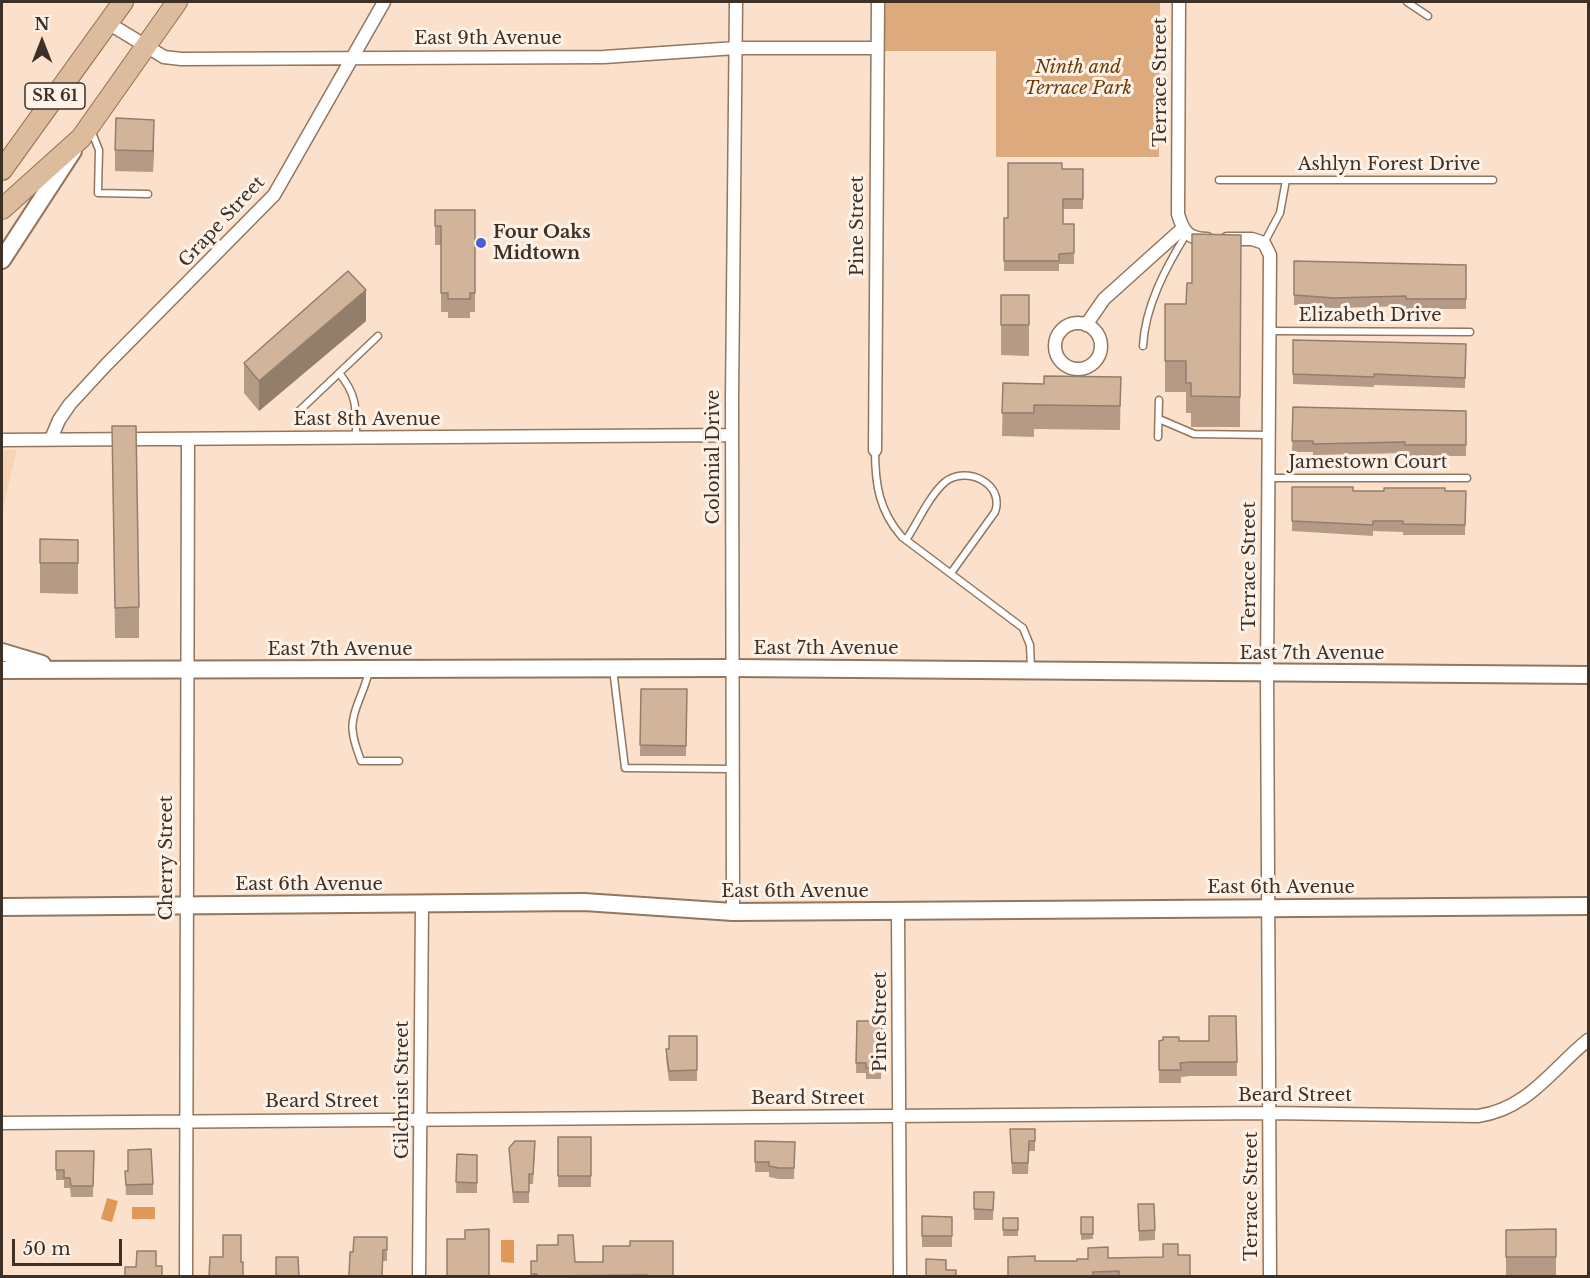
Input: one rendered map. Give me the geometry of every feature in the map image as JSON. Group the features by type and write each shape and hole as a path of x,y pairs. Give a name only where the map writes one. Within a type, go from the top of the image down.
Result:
{"main road":[{"name":"SR 61","path":"2,170 123,2"},
{"name":"SR 61","path":"2,208 85,132 177,2"}],"street":[{"name":"Grape Street","path":"51,439 59,420 70,404 274,195 384,2"},
{"name":"Colonial Drive","path":"733,912 732,435 736,2"},
{"name":"Pine Street","path":"875,450 878,2"},
{"name":"Terrace Street","path":"1179,2 1178,214 1185,231"},
{"name":"East 9th Avenue","path":"108,23 164,57 181,59 604,57 735,48 877,48"},
{"path":"2,260 85,132"},
{"path":"1086,325 1104,299 1185,231 1196,239 1252,239 1264,243"},
{"name":"Terrace Street","path":"1264,243 1270,255 1267,673 1270,1276"},
{"name":"East 8th Avenue","path":"2,440 732,435"},
{"name":"Cherry Street","path":"186,1276 185,905 188,439"},
{"name":"East 7th Avenue","path":"2,652 63,668"},
{"name":"East 7th Avenue","path":"2,670 63,668 186,670 733,668 1588,675"},
{"name":"East 6th Avenue","path":"2,907 584,902 733,912 1268,906 1588,906"},
{"name":"Gilchrist Street","path":"419,1276 422,904"},
{"name":"Pine Street","path":"898,911 900,1276"},
{"name":"Beard Street","path":"2,1123 1269,1113 1492,1114 1533,1093 1588,1040"}],"lane":[{"path":"1407,2 1428,16"},
{"path":"85,132 99,150 98,194 148,194"},
{"name":"Ashlyn Forest Drive","path":"1219,180 1493,180"},
{"name":"Ashlyn Forest Drive","path":"1264,243 1280,213 1286,180"},
{"path":"1143,346 1144,322 1185,231"},
{"name":"Elizabeth Drive","path":"1269,331 1470,332"},
{"path":"298,411 378,336"},
{"path":"339,373 352,389 356,408 356,438"},
{"path":"1158,437 1160,400"},
{"path":"1159,419 1194,434 1269,435"},
{"path":"875,450 879,498 890,523 906,540 1023,628 1030,645 1031,670"},
{"path":"906,540 945,483 955,477 968,475 986,481 996,491 999,503 951,573"},
{"name":"Jamestown Court","path":"1268,478 1467,478"},
{"path":"613,668 625,768 733,769"},
{"path":"370,669 366,688 353,720 352,732 361,761 399,761"}],"shaded area":[{"path":"2,450 17,450 2,513"},
{"path":"107,1198 118,1201 112,1222 101,1219"},
{"path":"132,1207 155,1207 155,1219 132,1219"},
{"path":"501,1240 514,1240 514,1263 501,1262"}],"green space":[{"name":"Ninth and Terrace Park","path":"884,2 1160,2 1159,157 996,157 996,51 884,51"}],"building":[{"path":"116,118 154,120 153,151 115,150"},
{"path":"1008,163 1062,163 1062,169 1083,169 1083,199 1063,199 1063,224 1074,224 1074,253 1059,254 1059,261 1004,261 1004,218 1008,218"},
{"path":"435,210 475,210 475,293 470,293 470,299 448,299 448,293 441,293 441,226 435,226"},
{"path":"1192,234 1241,235 1240,397 1191,396 1191,383 1186,383 1186,361 1165,361 1165,304 1186,304 1187,283 1192,283"},
{"path":"1294,261 1466,265 1466,299 1406,299 1406,296 1334,298 1294,295"},
{"path":"348,271 366,290 259,381 244,363"},
{"path":"1001,295 1029,295 1029,325 1001,325"},
{"path":"1293,340 1466,344 1465,378 1374,374 1374,377 1293,374"},
{"path":"1044,376 1121,377 1120,406 1034,405 1034,413 1002,413 1003,383 1044,384"},
{"path":"1293,407 1466,411 1466,445 1405,445 1405,442 1313,444 1313,441 1292,441"},
{"path":"112,426 136,426 139,607 115,608"},
{"path":"1292,487 1353,487 1353,491 1384,491 1384,488 1445,488 1445,491 1466,491 1465,525 1403,524 1403,521 1373,521 1373,525 1292,521"},
{"path":"40,539 78,540 78,563 40,563"},
{"path":"641,689 687,689 686,746 640,745"},
{"path":"1209,1016 1236,1016 1237,1062 1180,1063 1181,1070 1159,1070 1159,1041 1163,1040 1163,1037 1179,1037 1179,1041 1209,1041"},
{"path":"857,1021 882,1021 881,1068 866,1068 866,1063 856,1063"},
{"path":"669,1036 697,1036 697,1070 669,1071 666,1049 669,1049"},
{"path":"1010,1129 1035,1129 1035,1141 1029,1141 1028,1163 1012,1163"},
{"path":"558,1137 591,1137 591,1176 558,1176"},
{"path":"515,1141 535,1141 533,1174 529,1174 529,1192 513,1192 509,1148"},
{"path":"755,1141 795,1142 794,1168 779,1168 769,1166 769,1162 755,1162"},
{"path":"151,1149 153,1184 126,1185 128,1150"},
{"path":"56,1151 94,1151 93,1186 71,1186 70,1178 64,1178 64,1170 56,1170"},
{"path":"457,1154 477,1155 477,1183 456,1182"},
{"path":"974,1192 994,1192 993,1210 974,1209"},
{"path":"1138,1204 1154,1204 1155,1230 1139,1231"},
{"path":"922,1216 952,1217 952,1236 922,1236"},
{"path":"1081,1217 1093,1217 1093,1234 1081,1234"},
{"path":"1003,1218 1018,1218 1018,1230 1003,1230"},
{"path":"489,1229 489,1276 447,1276 447,1239 465,1239 465,1230"},
{"path":"1556,1229 1556,1257 1506,1257 1506,1230"},
{"path":"223,1235 241,1235 243,1276 209,1276 210,1257 223,1257"},
{"path":"558,1235 573,1235 575,1262 603,1262 603,1246 630,1246 630,1241 673,1241 673,1276 537,1276 537,1274 531,1274 531,1261 537,1261 537,1245 558,1245"},
{"path":"354,1237 387,1237 387,1250 383,1250 382,1276 349,1276 350,1252 353,1252"},
{"path":"1163,1244 1178,1244 1178,1255 1190,1255 1190,1276 1119,1276 1119,1271 1093,1272 1093,1276 1008,1276 1008,1257 1035,1256 1035,1261 1077,1261 1077,1259 1088,1259 1088,1248 1108,1247 1108,1258 1163,1257"},
{"path":"137,1251 156,1251 156,1266 162,1266 162,1276 125,1276 125,1267 136,1267"},
{"path":"276,1257 298,1257 299,1276 276,1276"},
{"path":"926,1259 946,1260 946,1270 956,1270 956,1276 926,1276"}],"place":[{"name":"Four Oaks Midtown","path":"481,243"}]}
